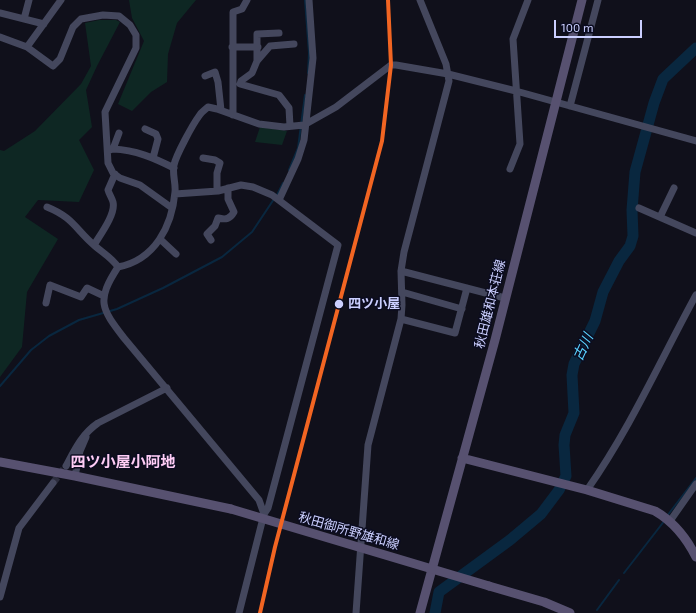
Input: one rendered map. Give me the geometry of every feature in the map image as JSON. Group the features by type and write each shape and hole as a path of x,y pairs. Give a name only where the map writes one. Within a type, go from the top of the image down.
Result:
{"main road":[{"name":"秋田雄和本荘線","path":"420,613 505,298 582,0"},
{"path":"462,458 587,490 642,506 668,519 680,530 696,557"},
{"name":"秋田御所野雄和線","path":"0,462 75,476 231,509 544,602 570,613"}],"street":[{"path":"24,19 29,0"},
{"path":"27,47 61,0"},
{"path":"233,115 233,12 242,9 247,0"},
{"path":"299,125 313,58 309,0"},
{"path":"356,613 368,445 401,319 402,292 400,271 450,81 446,64 420,0"},
{"path":"510,169 520,144 513,39 528,0"},
{"path":"570,106 598,0"},
{"path":"0,13 44,24"},
{"path":"0,37 27,47 53,66 60,59 73,27 81,19 104,15 119,16 130,25 136,35 136,48 105,112 111,150"},
{"path":"257,61 258,34 279,32"},
{"path":"240,84 241,81 252,73 257,61 270,46 294,44"},
{"path":"232,47 258,47"},
{"path":"118,267 131,264 142,258 160,239 166,230 175,194 174,164 200,114 208,107 221,110 259,124 299,125 336,108 391,65 448,74 516,91 696,141"},
{"path":"204,76 215,72 221,110"},
{"path":"232,86 240,84 280,95 299,125 304,140 298,159 277,198"},
{"path":"145,129 156,134 158,139 153,158"},
{"path":"119,132 111,150 108,163 115,174 120,178 140,185 172,208"},
{"path":"111,150 128,149 153,158 174,168"},
{"path":"203,158 215,160 220,163 217,172 217,191"},
{"path":"94,245 105,229 113,209 113,203 108,190 115,174"},
{"path":"175,194 217,191 242,185 253,187 277,198 338,245 268,508 264,514 238,613"},
{"path":"211,240 207,234 215,226 218,218 225,220 231,217 234,212 228,199 228,188"},
{"path":"660,217 674,188"},
{"path":"47,207 67,216 94,245 113,259 118,267"},
{"path":"639,208 696,233"},
{"path":"160,239 176,254"},
{"path":"118,267 104,296 105,312 259,500 264,514"},
{"path":"400,271 505,298"},
{"path":"46,303 50,285 81,297 87,288 104,296"},
{"path":"401,319 455,333 467,288"},
{"path":"402,292 462,309"},
{"path":"587,490 610,457 624,433 696,295"},
{"path":"66,466 77,444 89,430 98,423 167,388"},
{"path":"75,476 80,451 89,430"},
{"path":"0,597 19,528 53,483"},
{"path":"668,519 696,484"}],"green space":[{"path":"129,0 196,0 177,23 168,54 167,82 151,92 132,111 118,104 144,41 132,18"},
{"path":"99,20 116,20 120,22 86,90 92,127 79,140 94,170 79,202 38,200 25,217 58,239 27,292 22,347 0,377 0,150 4,151 35,131 81,84 91,66 85,23"},
{"path":"260,127 287,131 282,145 255,142"}],"waterway":[{"path":"305,0 309,53 308,73"},
{"name":"古川","path":"435,613 439,592 510,540 541,514 559,490 566,476 564,445 565,435 574,413 572,375 574,364 595,321 603,292 619,261 630,246 633,236 632,210 635,172 654,103 663,79 696,48"},
{"path":"289,170 298,148 305,95"},
{"path":"277,195 283,183"},
{"path":"0,386 31,350 49,336 79,320 117,309 163,288 222,257 252,232 274,199"},
{"path":"667,516 696,478"},
{"path":"624,573 665,520"},
{"path":"597,610 619,580"}],"tunnel":[{"path":"53,483 66,466"}],"transit line":[{"path":"260,613 275,547 382,141 391,65 388,0"}],"place":[{"name":"四ツ小屋","path":"339,304"}],"district":[{"name":"四ツ小屋小阿地","path":"123,462"}]}
